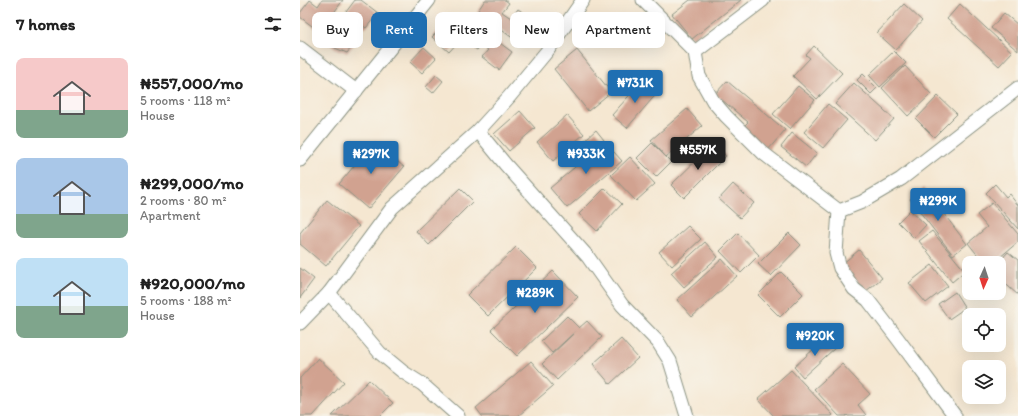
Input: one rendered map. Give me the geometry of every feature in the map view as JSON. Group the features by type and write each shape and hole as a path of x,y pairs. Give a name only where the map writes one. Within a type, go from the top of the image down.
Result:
{"street":[{"path":"300,160 429,0"},
{"path":"300,323 329,292 392,208 478,131 509,97 548,50 583,0"},
{"path":"643,0 695,52 699,76 713,101 726,116 763,153 839,211"},
{"path":"695,52 763,0"},
{"path":"300,48 356,91"},
{"path":"839,211 862,202 901,179 1018,88"},
{"path":"478,131 505,164 588,257 622,304 658,342 670,361 687,416"},
{"path":"839,211 836,253 840,268 854,289 868,300 955,416"},
{"path":"329,292 380,353 403,372 422,384 458,416"}],"building":[{"path":"310,0 318,6 322,0 343,0 334,12 312,12 312,26 300,17 300,13"},
{"path":"355,0 361,0 377,12 371,12 371,22 366,28 363,26 363,12 346,12"},
{"path":"485,0 505,0 509,3 502,12 477,12"},
{"path":"690,0 741,0 692,39 672,14"},
{"path":"904,4 922,21 896,50 877,33"},
{"path":"960,4 1012,52 999,66 947,19"},
{"path":"518,9 522,12 516,12"},
{"path":"502,12 510,17 510,36 502,30"},
{"path":"1004,13 1018,25 1018,51 991,28"},
{"path":"502,45 512,52 499,70 482,57 488,50 485,48 502,48"},
{"path":"814,46 842,73 817,99 793,76 810,58 806,55"},
{"path":"335,48 351,48 347,53"},
{"path":"423,48 425,48 436,58 422,73 410,62"},
{"path":"444,48 453,48 449,52"},
{"path":"577,50 611,92 588,111 554,69"},
{"path":"894,51 906,63 880,87 869,75"},
{"path":"905,66 931,94 908,116 882,88"},
{"path":"863,74 877,88 871,94 857,80"},
{"path":"436,75 443,81 433,93 426,87"},
{"path":"643,80 658,92 627,128 612,115"},
{"path":"727,81 785,130 768,150 742,128 748,122 715,94"},
{"path":"854,83 894,119 875,140 835,104"},
{"path":"798,86 815,100 790,129 773,114"},
{"path":"938,96 957,114 934,137 916,119"},
{"path":"828,104 847,120 823,148 804,132"},
{"path":"687,109 702,126 666,157 651,140"},
{"path":"520,111 535,128 509,151 494,134"},
{"path":"567,115 584,134 553,161 537,142"},
{"path":"596,130 604,140 587,155 578,146"},
{"path":"792,133 817,153 806,167 781,147"},
{"path":"374,142 404,167 368,209 339,184"},
{"path":"605,142 622,161 567,208 550,188"},
{"path":"652,143 671,162 656,177 637,158"},
{"path":"713,144 726,156 684,198 671,185"},
{"path":"630,157 655,184 636,201 611,175"},
{"path":"733,184 754,203 740,218 719,199"},
{"path":"995,184 1006,197 1009,194 1018,205 1018,229 986,193"},
{"path":"460,188 473,201 429,245 416,231"},
{"path":"605,188 622,204 597,231 579,214"},
{"path":"924,188 967,244 953,255 910,199"},
{"path":"327,200 359,226 326,266 300,244 300,233"},
{"path":"992,203 1018,234 1018,242 1001,256 978,256 968,243 987,227 977,215"},
{"path":"910,210 926,225 914,238 898,222"},
{"path":"688,226 701,239 672,266 659,252"},
{"path":"932,231 962,267 962,274 952,282 919,241"},
{"path":"738,233 759,255 741,273 720,251"},
{"path":"789,233 801,245 771,276 758,264"},
{"path":"705,242 718,257 684,287 671,273"},
{"path":"516,247 537,268 488,316 467,295"},
{"path":"859,250 882,278 865,292 842,264"},
{"path":"1008,252 1018,260 1018,295 1006,284 1006,256 1004,256"},
{"path":"722,259 737,276 692,317 677,300"},
{"path":"932,265 948,286 926,303 909,283"},
{"path":"300,268 314,279 300,298"},
{"path":"553,271 578,297 517,356 491,330"},
{"path":"781,272 803,294 780,317 758,295"},
{"path":"955,292 965,308 962,308 962,310 949,319 938,304"},
{"path":"567,316 579,328 587,321 602,337 557,380 542,364 576,331 552,353 541,341"},
{"path":"827,337 836,347 803,377 794,367"},
{"path":"621,339 638,358 610,384 593,364"},
{"path":"318,358 344,382 313,416 300,416 300,378"},
{"path":"531,361 553,386 518,416 482,416 476,408"},
{"path":"842,364 870,394 858,405 866,415 864,416 839,416 814,389"},
{"path":"791,370 833,415 832,416 774,416 758,399"},
{"path":"369,380 393,403 380,416 332,416"}]}
